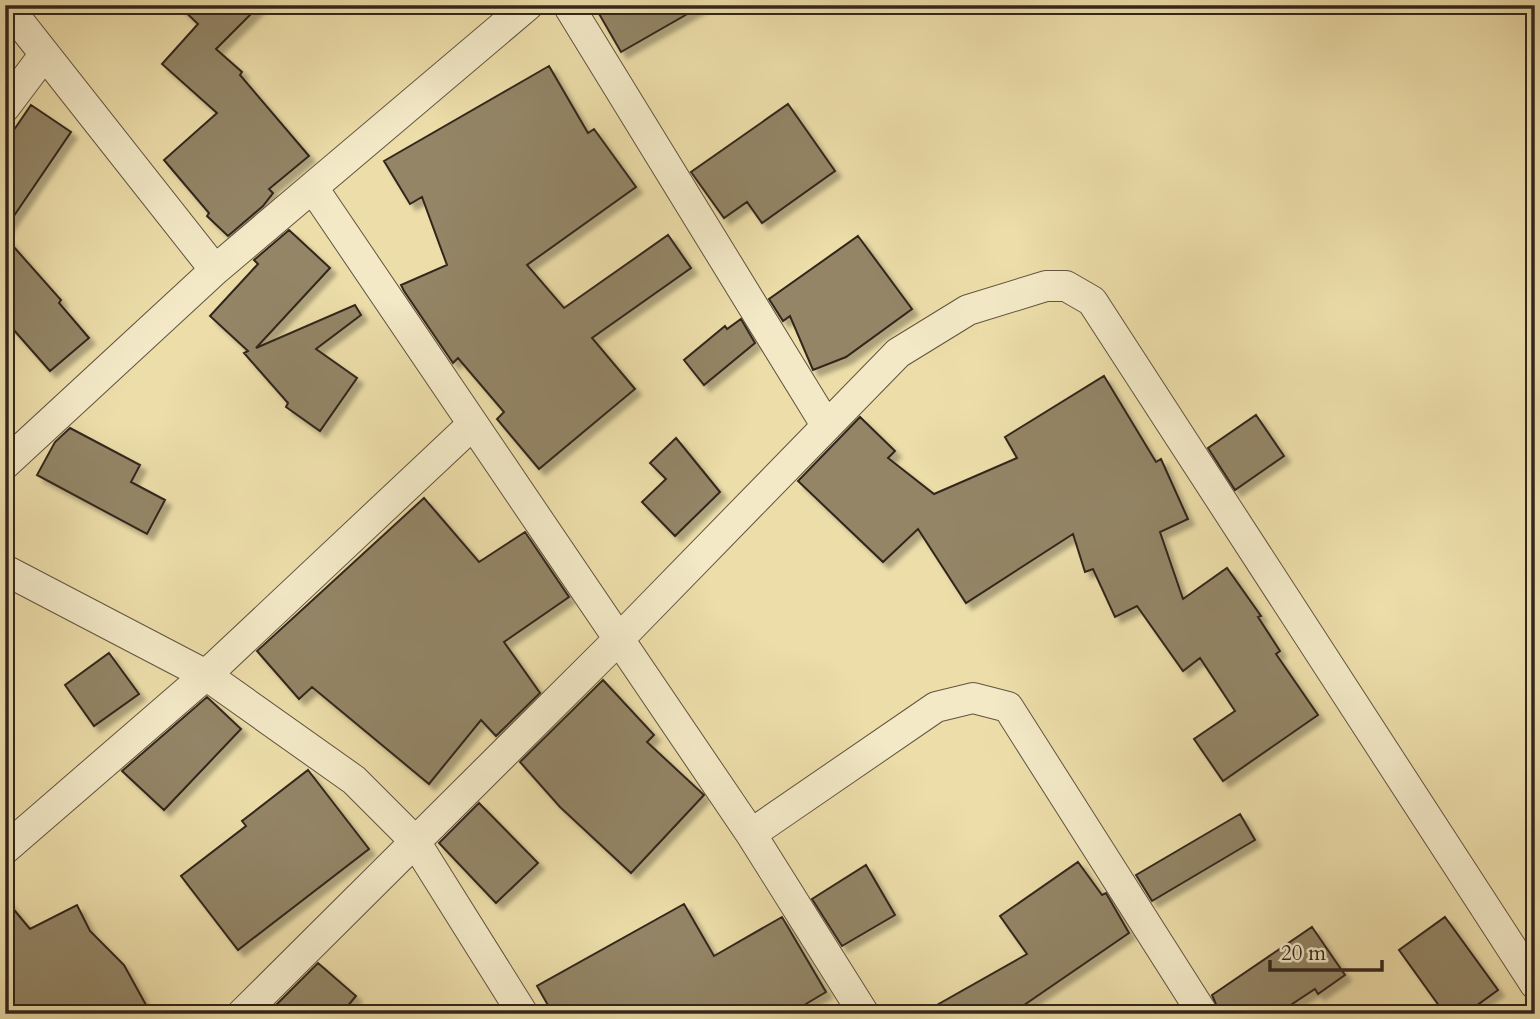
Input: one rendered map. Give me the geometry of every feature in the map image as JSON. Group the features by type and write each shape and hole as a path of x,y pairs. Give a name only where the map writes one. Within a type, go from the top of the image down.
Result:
{"street":[{"path":"6,5 215,270"},
{"path":"5,464 215,270 528,5"},
{"path":"568,5 826,425"},
{"path":"5,107 44,55"},
{"path":"313,188 751,834 864,1014"},
{"path":"242,1014 414,840 620,639 898,353 968,310 1046,286 1066,286 1092,301 1535,984"},
{"path":"5,849 206,675 473,424"},
{"path":"5,570 206,675 345,773 414,840 523,1014"},
{"path":"751,834 936,707 973,698 1008,707 1203,1014"}],"building":[{"path":"178,5 260,5 216,49 242,72 240,75 309,156 269,189 273,193 263,206 228,236 207,216 209,213 164,160 217,113 162,64 198,24"},
{"path":"594,5 703,5 621,52"},
{"path":"549,66 588,133 594,129 636,187 527,265 564,308 668,235 691,268 592,338 635,389 539,469 497,419 504,412 458,358 453,363 404,291 401,285 447,265 422,197 410,204 384,161"},
{"path":"788,104 835,171 762,223 747,202 724,218 691,172"},
{"path":"31,105 71,132 5,229 5,143"},
{"path":"289,230 330,268 256,348 355,305 361,315 316,349 357,378 320,431 286,407 288,403 244,353 248,351 210,316 258,264 254,260"},
{"path":"858,236 912,309 846,357 813,370 790,316 783,321 769,299"},
{"path":"5,237 61,300 59,303 89,338 50,371 5,320"},
{"path":"741,319 755,343 704,385 684,360 725,326 727,329"},
{"path":"1104,376 1156,462 1161,459 1188,519 1160,532 1183,599 1227,568 1261,616 1258,617 1280,651 1276,654 1318,715 1223,781 1194,739 1235,711 1200,658 1183,671 1137,606 1115,617 1093,569 1085,572 1073,534 966,603 918,529 883,562 798,481 860,417 895,451 888,458 934,494 1017,458 1005,437"},
{"path":"1256,415 1284,456 1235,490 1208,448"},
{"path":"70,428 140,465 131,482 165,500 147,534 37,475 55,442"},
{"path":"676,438 720,492 675,536 642,502 666,479 650,463"},
{"path":"424,498 479,562 525,532 569,597 504,642 540,693 496,736 481,720 429,784 312,687 299,699 257,651"},
{"path":"109,653 139,694 94,726 65,685"},
{"path":"603,680 654,735 647,742 704,795 631,873 560,807 520,762"},
{"path":"207,697 241,729 164,810 122,771"},
{"path":"308,770 369,849 238,950 181,876 246,826 242,821"},
{"path":"479,803 538,863 496,903 439,843"},
{"path":"1240,814 1255,840 1152,901 1136,875"},
{"path":"1078,862 1102,895 1106,893 1129,933 1011,1014 921,1014 1027,954 1000,916"},
{"path":"866,865 895,915 842,946 812,899"},
{"path":"5,899 30,929 77,905 90,931 124,965 151,1014 5,1014"},
{"path":"684,904 714,956 782,917 826,992 789,1014 553,1014 537,986"},
{"path":"1445,917 1498,990 1465,1014 1445,1014 1399,950"},
{"path":"1312,927 1345,975 1318,994 1315,989 1277,1014 1220,1014 1212,995"},
{"path":"318,963 356,996 341,1014 267,1014"}]}
